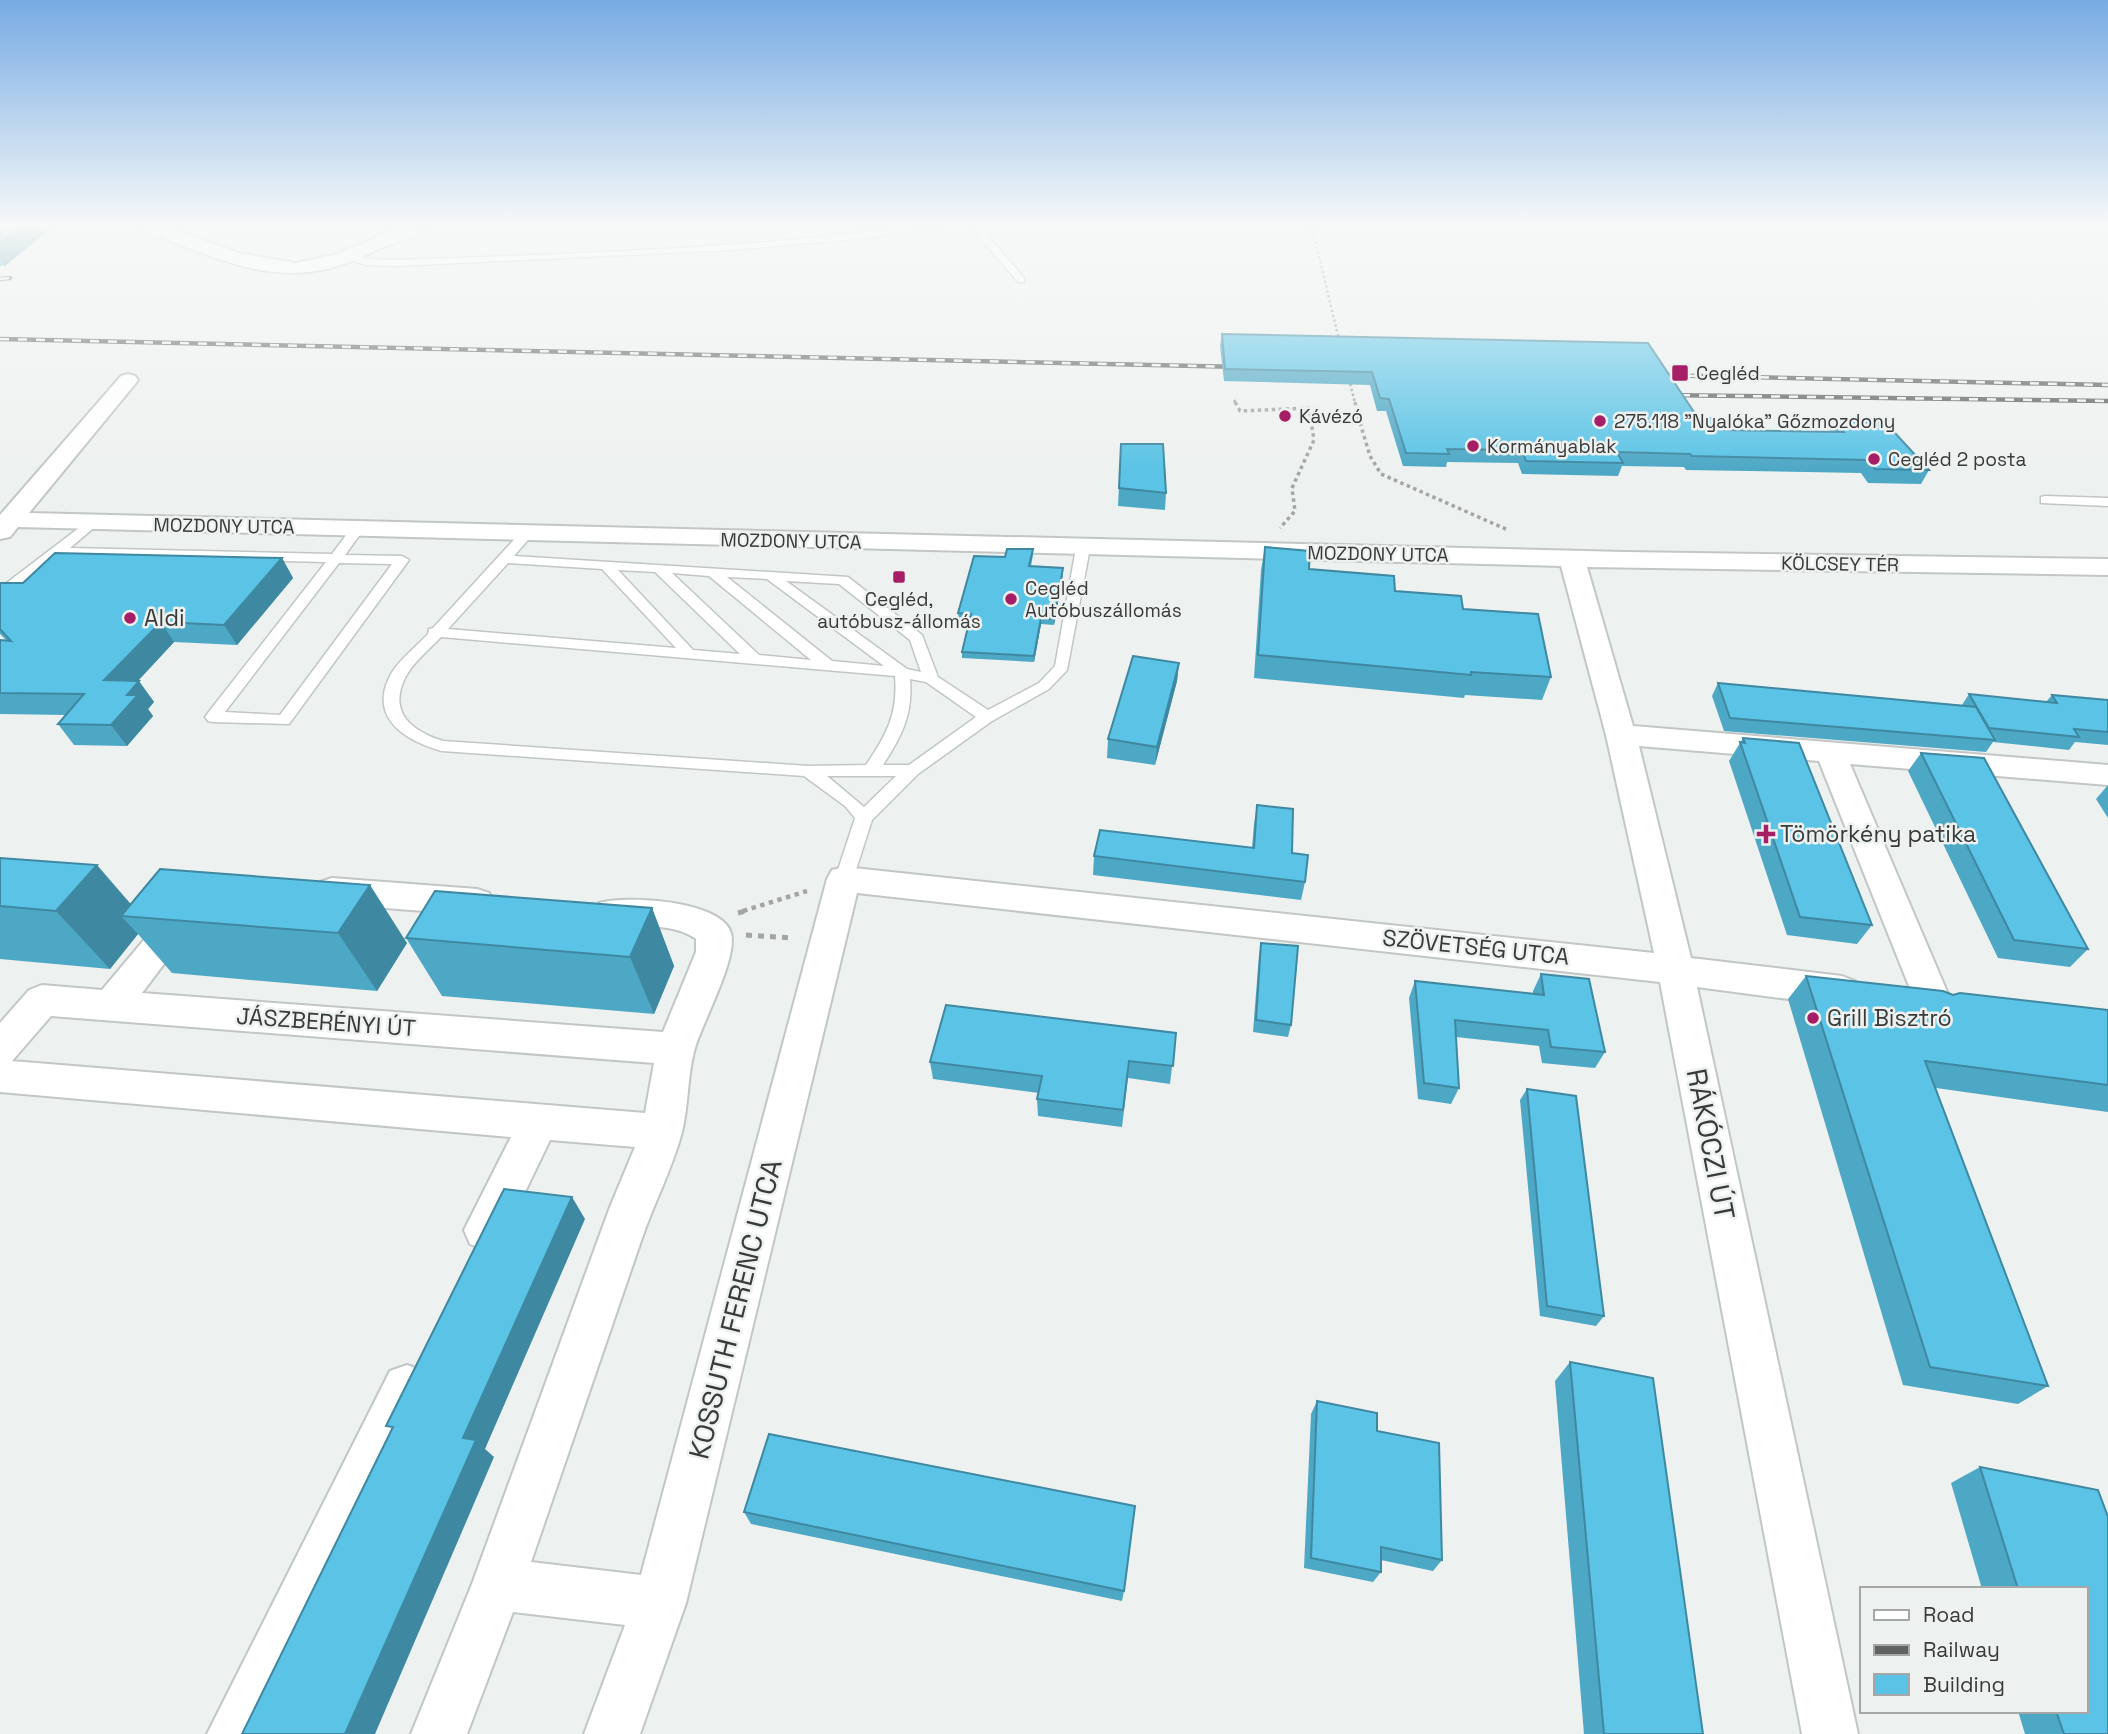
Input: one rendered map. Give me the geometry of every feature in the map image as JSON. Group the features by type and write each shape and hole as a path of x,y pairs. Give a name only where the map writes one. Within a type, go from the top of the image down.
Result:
{"street":[{"path":"5,527 128,380"},
{"name":"MOZDONY UTCA","path":"5,527 92,522 1572,558"},
{"name":"KÖLCSEY TÉR","path":"1572,558 2108,567"},
{"name":"RÁKÓCZI ÚT","path":"1572,558 1621,734 1675,971 1830,1734"},
{"path":"1621,734 2108,775"},
{"name":"SZÖVETSÉG UTCA","path":"844,879 1947,1003 1830,752"},
{"name":"KOSSUTH FERENC UTCA","path":"612,1734 660,1603 844,879"},
{"path":"302,888 509,904"},
{"path":"111,1005 201,898"},
{"path":"439,1734 498,1584 631,1207 662,1132 675,1049 714,952 709,929 675,917 578,910"},
{"name":"JÁSZBERÉNYI ÚT","path":"0,1049 42,1000 675,1049"},
{"path":"0,1076 662,1132"},
{"path":"471,1260 539,1122"},
{"path":"235,1734 427,1347"},
{"path":"498,1584 660,1603"}],"lane":[{"path":"2045,500 2108,502"},
{"path":"0,595 58,552 92,522"},
{"path":"58,552 336,558 402,560 284,719 213,717 320,579 336,558 358,529"},
{"path":"527,534 434,632 398,675 391,695 393,713 402,728 418,740 442,746 808,771 912,770"},
{"path":"844,879 864,817 912,770 987,717 1044,686 1062,667 1083,548"},
{"path":"504,559 843,580 918,638 931,679"},
{"path":"607,565 689,654"},
{"path":"658,568 754,659"},
{"path":"713,572 827,665"},
{"path":"771,576 902,671 906,703 899,728 870,771"},
{"path":"434,632 902,671 931,679 987,717"},
{"path":"808,771 851,802 864,817"}],"path":[{"path":"1332,308 1342,349"},
{"path":"1348,376 1370,457 1381,474 1512,532"},
{"path":"1234,400 1240,411 1309,408 1311,418 1314,440 1292,488 1295,511 1259,552"},
{"path":"709,929 844,879"},
{"path":"709,929 828,941"}],"building":[{"path":"1222,334 1648,343 1698,418 1715,418 1724,430 1844,432 1835,421 1885,422 1929,470 1875,469 1868,460 1690,454 1617,452 1623,463 1526,461 1522,450 1447,449 1449,454 1406,453 1389,399 1380,398 1372,372 1225,369"},
{"path":"1121,444 1163,444 1166,493 1119,488"},
{"path":"1265,547 1310,551 1309,569 1394,576 1395,591 1461,596 1463,609 1538,614 1551,677 1471,672 1471,675 1258,655"},
{"name":"Cegléd Autóbuszállomás","path":"1007,549 1033,549 1029,566 1063,568 1054,619 1041,618 1034,656 962,652 971,614 958,613 974,556 1005,557"},
{"path":"55,553 282,558 224,625 161,622 104,680 139,681 127,695 138,695 111,725 58,724 84,694 0,693 0,640 11,641 0,629 0,583 23,583"},
{"path":"1133,656 1179,663 1157,747 1108,739"},
{"path":"1718,683 1976,707 1995,740 1730,718"},
{"path":"1969,694 2057,703 2052,695 2108,700 2108,732 2074,729 2079,737 1989,728"},
{"path":"1743,738 1799,743 1872,925 1800,917 1740,742 1745,743"},
{"path":"1921,753 1984,758 2088,949 2014,940"},
{"path":"1257,805 1293,809 1292,853 1308,855 1305,882 1094,856 1100,830 1254,848"},
{"path":"0,858 97,865 56,911 0,906"},
{"path":"160,869 370,885 338,933 121,916"},
{"path":"435,891 652,908 630,957 406,938"},
{"path":"1261,943 1298,946 1291,1025 1256,1020"},
{"path":"1541,974 1589,979 1605,1052 1551,1047 1548,1030 1455,1020 1459,1088 1424,1083 1415,981 1544,995"},
{"path":"1806,976 1943,991 1953,995 1960,993 2108,1010 2108,1085 1925,1061 2048,1386 1930,1367"},
{"path":"946,1005 1176,1033 1173,1066 1129,1061 1123,1110 1037,1099 1042,1076 930,1062"},
{"path":"1527,1089 1576,1096 1604,1316 1547,1306"},
{"path":"504,1189 572,1197 463,1438 476,1440 345,1734 242,1734 393,1427 386,1426"},
{"path":"1570,1362 1653,1378 1703,1734 1604,1734"},
{"path":"1317,1401 1377,1413 1377,1431 1439,1443 1442,1560 1381,1547 1381,1572 1311,1558"},
{"path":"769,1434 1135,1506 1124,1591 744,1512"},
{"path":"1980,1467 2098,1490 2108,1517 2108,1734 2064,1734 2057,1713 2087,1713 2087,1587 2017,1587"}],"railway":[{"path":"0,339 1242,367"},
{"path":"1652,375 2108,385"},
{"path":"1663,395 2108,401"}],"place":[{"name":"Cegléd","path":"1680,373"},
{"name":"Kávézó","path":"1285,416"},
{"name":"275.118 \"Nyalóka\" Gőzmozdony","path":"1600,421"},
{"name":"Kormányablak","path":"1473,446"},
{"name":"Cegléd 2 posta","path":"1874,459"},
{"name":"Cegléd, autóbusz-állomás","path":"899,577"},
{"name":"Cegléd Autóbuszállomás","path":"1011,599"},
{"name":"Aldi","path":"130,618"},
{"name":"Tömörkény patika","path":"1766,834"},
{"name":"Grill Bisztró","path":"1813,1018"}]}
